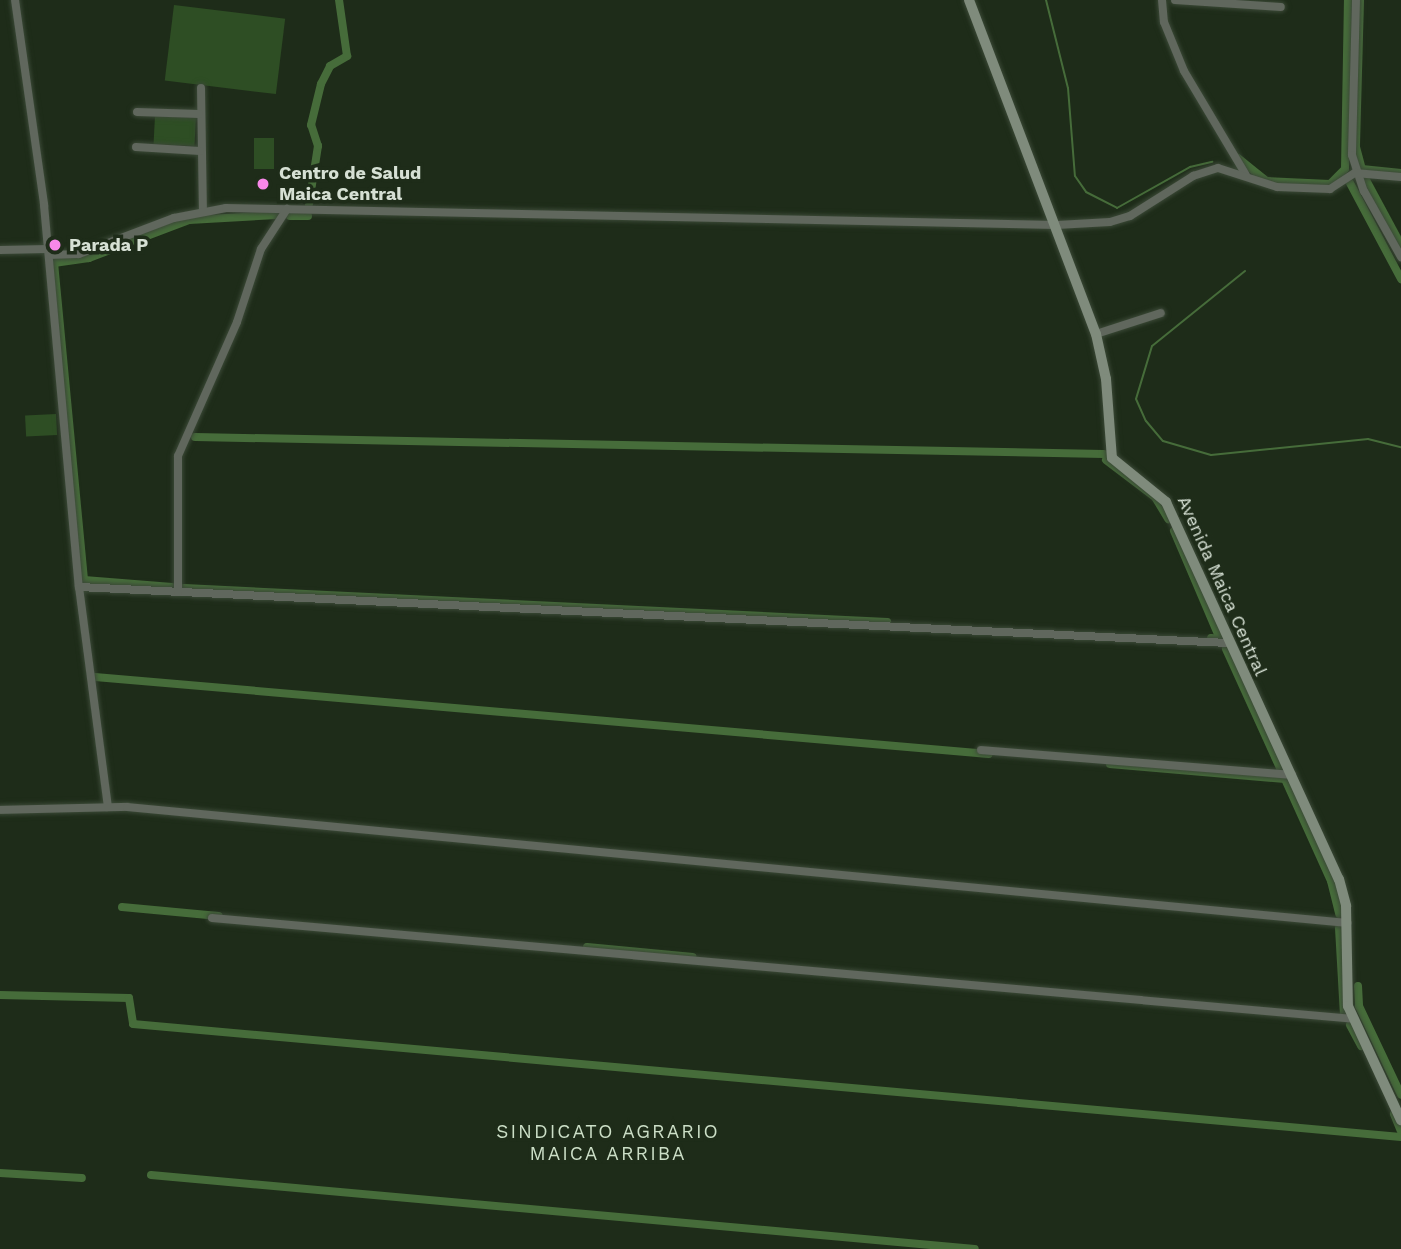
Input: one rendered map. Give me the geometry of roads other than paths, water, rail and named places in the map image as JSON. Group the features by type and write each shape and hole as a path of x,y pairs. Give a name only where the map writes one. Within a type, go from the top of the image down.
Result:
{"street":[{"path":"15,0 49,252 79,587 108,807"},
{"name":"Avenida Maica Central","path":"969,0 1057,225 1096,334 1106,379 1112,458 1166,502 1228,643 1339,879 1347,923 1346,995 1354,1019 1401,1119"},
{"path":"1162,0 1164,22 1189,81 1247,176"},
{"path":"1175,0 1281,7"},
{"path":"1356,0 1351,137 1356,173 1401,257"},
{"path":"201,88 203,210"},
{"path":"136,112 200,114"},
{"path":"136,147 200,151"},
{"path":"0,250 90,251 203,210 287,209 1057,225 1110,222 1130,216 1206,171 1229,169 1277,187 1330,189 1356,173 1401,177"},
{"path":"178,592 178,456 237,322 261,249 287,209"},
{"path":"1096,334 1161,313"},
{"path":"79,587 1228,643"},
{"path":"981,750 1292,775"},
{"path":"0,810 108,807 1347,923"},
{"path":"212,918 1354,1019"}],"waterway":[{"path":"309,204 318,146 311,125 321,84 330,66 347,56 339,0"},
{"path":"1046,0 1068,88 1075,176 1086,192 1117,208 1190,167 1212,162"},
{"path":"1238,158 1266,181 1330,184 1345,169 1348,0"},
{"path":"1360,0 1356,147 1362,170"},
{"path":"1362,169 1401,173"},
{"path":"1366,180 1401,245"},
{"path":"1350,183 1401,279"},
{"path":"172,587 84,580 54,263 89,258 189,220 277,215"},
{"path":"290,216 308,216"},
{"path":"1245,271 1152,346 1136,399 1146,421 1163,441 1211,455 1368,439 1401,447"},
{"path":"195,437 1104,454"},
{"path":"1106,460 1155,497 1168,519"},
{"path":"1174,531 1220,639 1211,638"},
{"path":"184,588 887,622"},
{"path":"1226,649 1281,770"},
{"path":"95,677 989,754"},
{"path":"1110,764 1285,779"},
{"path":"1285,779 1331,881 1339,914"},
{"path":"122,907 219,916"},
{"path":"1339,928 1344,1014"},
{"path":"587,947 693,957"},
{"path":"1358,986 1359,1006 1401,1095"},
{"path":"0,995 129,998 133,1024 1401,1137"},
{"path":"1350,1025 1361,1046"},
{"path":"1394,1114 1401,1131"},
{"path":"0,1173 82,1178"},
{"path":"151,1175 975,1249"}],"place":[{"name":"Centro de Salud Maica Central","path":"263,184"},
{"name":"Parada P","path":"55,245"}],"district":[{"name":"SINDICATO AGRARIO MAICA ARRIBA","path":"608,1143"}]}
